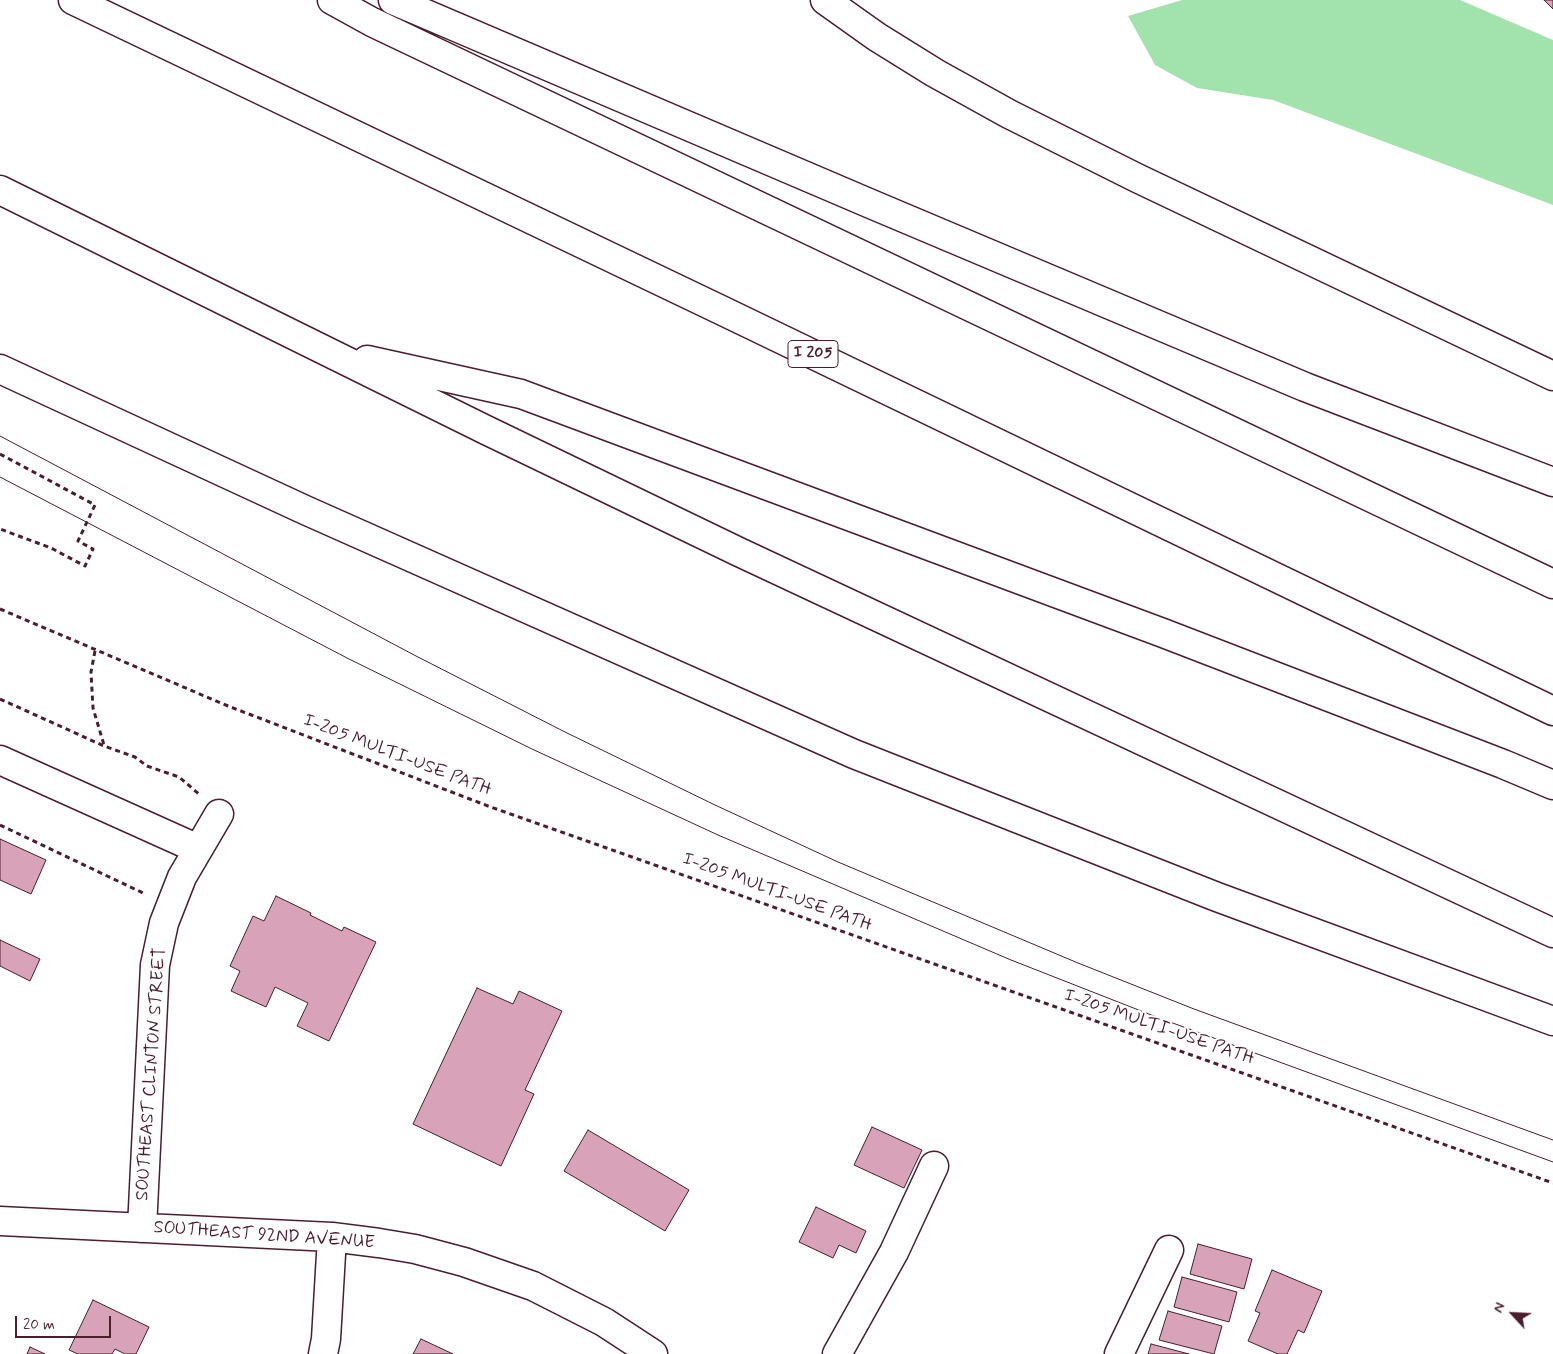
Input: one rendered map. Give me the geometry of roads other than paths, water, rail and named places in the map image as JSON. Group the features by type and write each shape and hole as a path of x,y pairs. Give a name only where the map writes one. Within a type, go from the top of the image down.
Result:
{"main road":[{"name":"I 205","path":"73,0 651,276 1553,711"},
{"path":"332,0 390,30 1553,584"},
{"path":"393,0 1305,387 1553,482"},
{"path":"825,0 877,37 935,73 1010,114 1137,178 1553,376"},
{"path":"0,190 730,548 1553,933"},
{"path":"327,351 521,394 1163,633 1553,784"},
{"path":"0,369 305,510 854,754 1216,897 1553,1021"},
{"path":"0,760 198,849"},
{"name":"SOUTHEAST CLINTON STREET","path":"142,1228 155,965 164,923 182,877 218,814"},
{"path":"837,1354 894,1252 934,1166"},
{"name":"SOUTHEAST 92ND AVENUE","path":"0,1221 332,1237 379,1242 415,1249 494,1272 532,1286 604,1322 653,1354"},
{"path":"323,1354 326,1339 332,1237"},
{"path":"1119,1354 1169,1250"}],"tram line":[{"path":"0,436 416,656 565,732 838,862 1078,963 1194,1009 1553,1140"},
{"path":"0,477 349,659 532,749 718,835 1011,960 1159,1018 1553,1162"}]}
